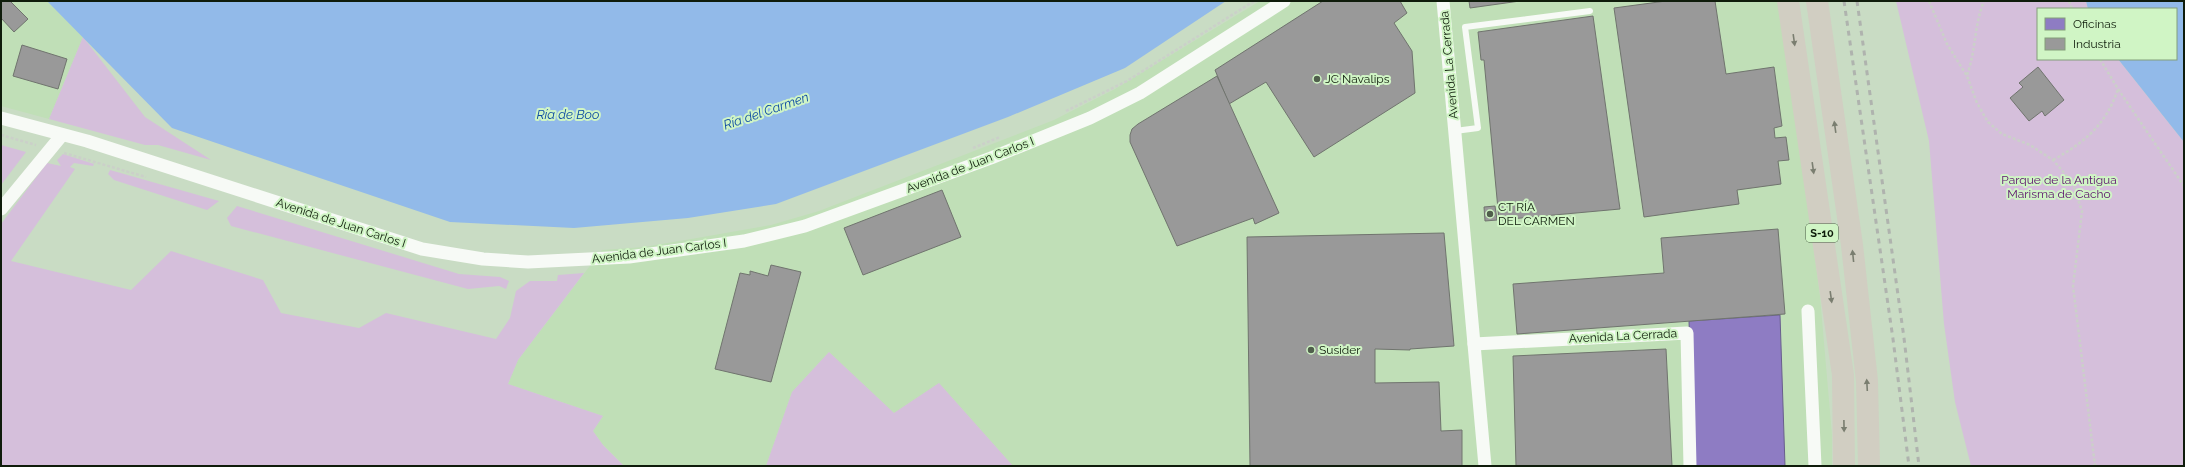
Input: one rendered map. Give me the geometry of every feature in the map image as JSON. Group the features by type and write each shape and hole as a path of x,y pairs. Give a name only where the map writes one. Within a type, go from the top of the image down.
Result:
{"highway":[{"name":"S-10","path":"1788,1 1843,374 1844,466"},
{"name":"S-10","path":"1817,1 1852,245 1867,381 1869,466"}],"street":[{"name":"Avenida de Juan Carlos I","path":"1,118 160,164 422,249 483,259 528,262 629,257 744,241 805,226 991,158 1090,118 1140,93 1284,1"},
{"name":"Avenida La Cerrada","path":"1443,1 1485,466"},
{"path":"1,209 62,135"},
{"path":"1808,311 1815,466"},
{"name":"Avenida La Cerrada","path":"1474,344 1687,333 1690,466"}],"lane":[{"path":"1455,131 1478,128 1465,27 1590,12"}],"path":[{"path":"1064,112 1127,81 1254,1"},
{"path":"1929,1 1947,44 1967,76 1977,103 1988,122 2002,134 2030,145 2053,160 2072,182 2082,211 2073,286 2095,466"},
{"path":"1967,76 1973,60 1978,15 1984,1"},
{"path":"2101,60 2118,90 2184,186"},
{"path":"2053,160 2074,148 2094,132 2114,101 2118,90"},
{"path":"970,149 1006,135"},
{"path":"112,167 149,177"}],"shaded area":[{"path":"1,1 47,1 83,37 49,119 1,106"},
{"path":"1260,1 1778,1 1788,56 1820,296 1832,435 1832,466 1013,466 939,383 894,413 829,352 792,392 766,466 624,466 603,445 593,431 603,416 508,384 518,360 602,250 644,247 771,225 819,211 1054,120 1115,89"}],"green space":[{"name":"Parque de la Antigua Marisma de Cacho","path":"1896,1 2086,1 2088,8 2037,8 2037,60 2119,60 2184,142 2184,466 1971,466 1955,402 1944,324 1929,141"},
{"path":"83,37 145,117 211,160 158,145 145,145 49,119"},
{"path":"1,145 26,152 1,185"},
{"path":"63,154 94,164 93,166 74,163 70,167 75,169 11,261 131,290 171,251 263,280 281,313 359,328 386,313 496,339 510,318 516,291 530,281 557,281 558,275 584,273 518,360 508,384 603,416 593,431 603,445 624,466 1,466 1,224 47,163 61,166 57,160"},
{"path":"110,170 219,201 207,210 114,180 108,174"},
{"path":"237,206 459,274 500,277 509,281 506,289 499,286 468,289 231,226 227,218"},
{"path":"829,352 894,413 939,383 1013,466 766,466 792,392"}],"water":[{"name":"Ría de Boo","path":"47,1 1226,1 1125,68 1008,117 776,204 688,218 574,228 450,222 172,128"},
{"path":"2086,1 2184,1 2184,142 2119,60 2177,60 2177,8 2088,8"}],"building: Oficinas":[{"path":"1780,315 1785,466 1694,466 1689,321"}],"building: Industria":[{"path":"1,1 10,1 28,19 14,32 1,18"},
{"name":"JC Navalips","path":"1323,1 1400,1 1407,13 1394,23 1412,51 1415,93 1314,157 1266,82 1229,104 1215,70"},
{"path":"1469,1 1520,1 1470,8"},
{"path":"1666,1 1715,1 1726,74 1774,67 1782,126 1774,128 1775,138 1786,137 1789,160 1778,161 1781,184 1737,190 1739,204 1644,217 1614,8"},
{"path":"1593,16 1620,209 1499,220 1484,60 1481,60 1478,32"},
{"path":"22,45 67,59 58,89 13,76"},
{"path":"2038,67 2064,100 2045,116 2042,111 2029,121 2010,98 2023,87 2019,83"},
{"path":"1217,76 1279,213 1255,224 1253,218 1177,246 1130,142 1130,135 1132,129 1138,124"},
{"path":"942,190 961,237 863,275 844,228"},
{"name":"CT RÍA DEL CARMEN","path":"1495,206 1497,220 1485,221 1484,207"},
{"path":"1778,229 1785,314 1517,334 1513,284 1664,273 1661,238"},
{"name":"Susider","path":"1444,233 1454,346 1410,350 1375,349 1375,383 1439,382 1441,431 1462,430 1462,466 1250,466 1247,237"},
{"path":"771,265 801,272 771,382 715,369 740,273 750,275 750,271 768,276"},
{"path":"1666,349 1672,466 1516,466 1513,356"}],"railway":[{"path":"1844,1 1893,339 1909,466"},
{"path":"1857,1 1904,338 1919,466"}],"place":[{"name":"JC Navalips","path":"1317,79"},
{"name":"CT RÍA DEL CARMEN","path":"1490,214"},
{"name":"Susider","path":"1311,350"}],"water label":[{"name":"Ría del Carmen","path":"766,111"}]}
